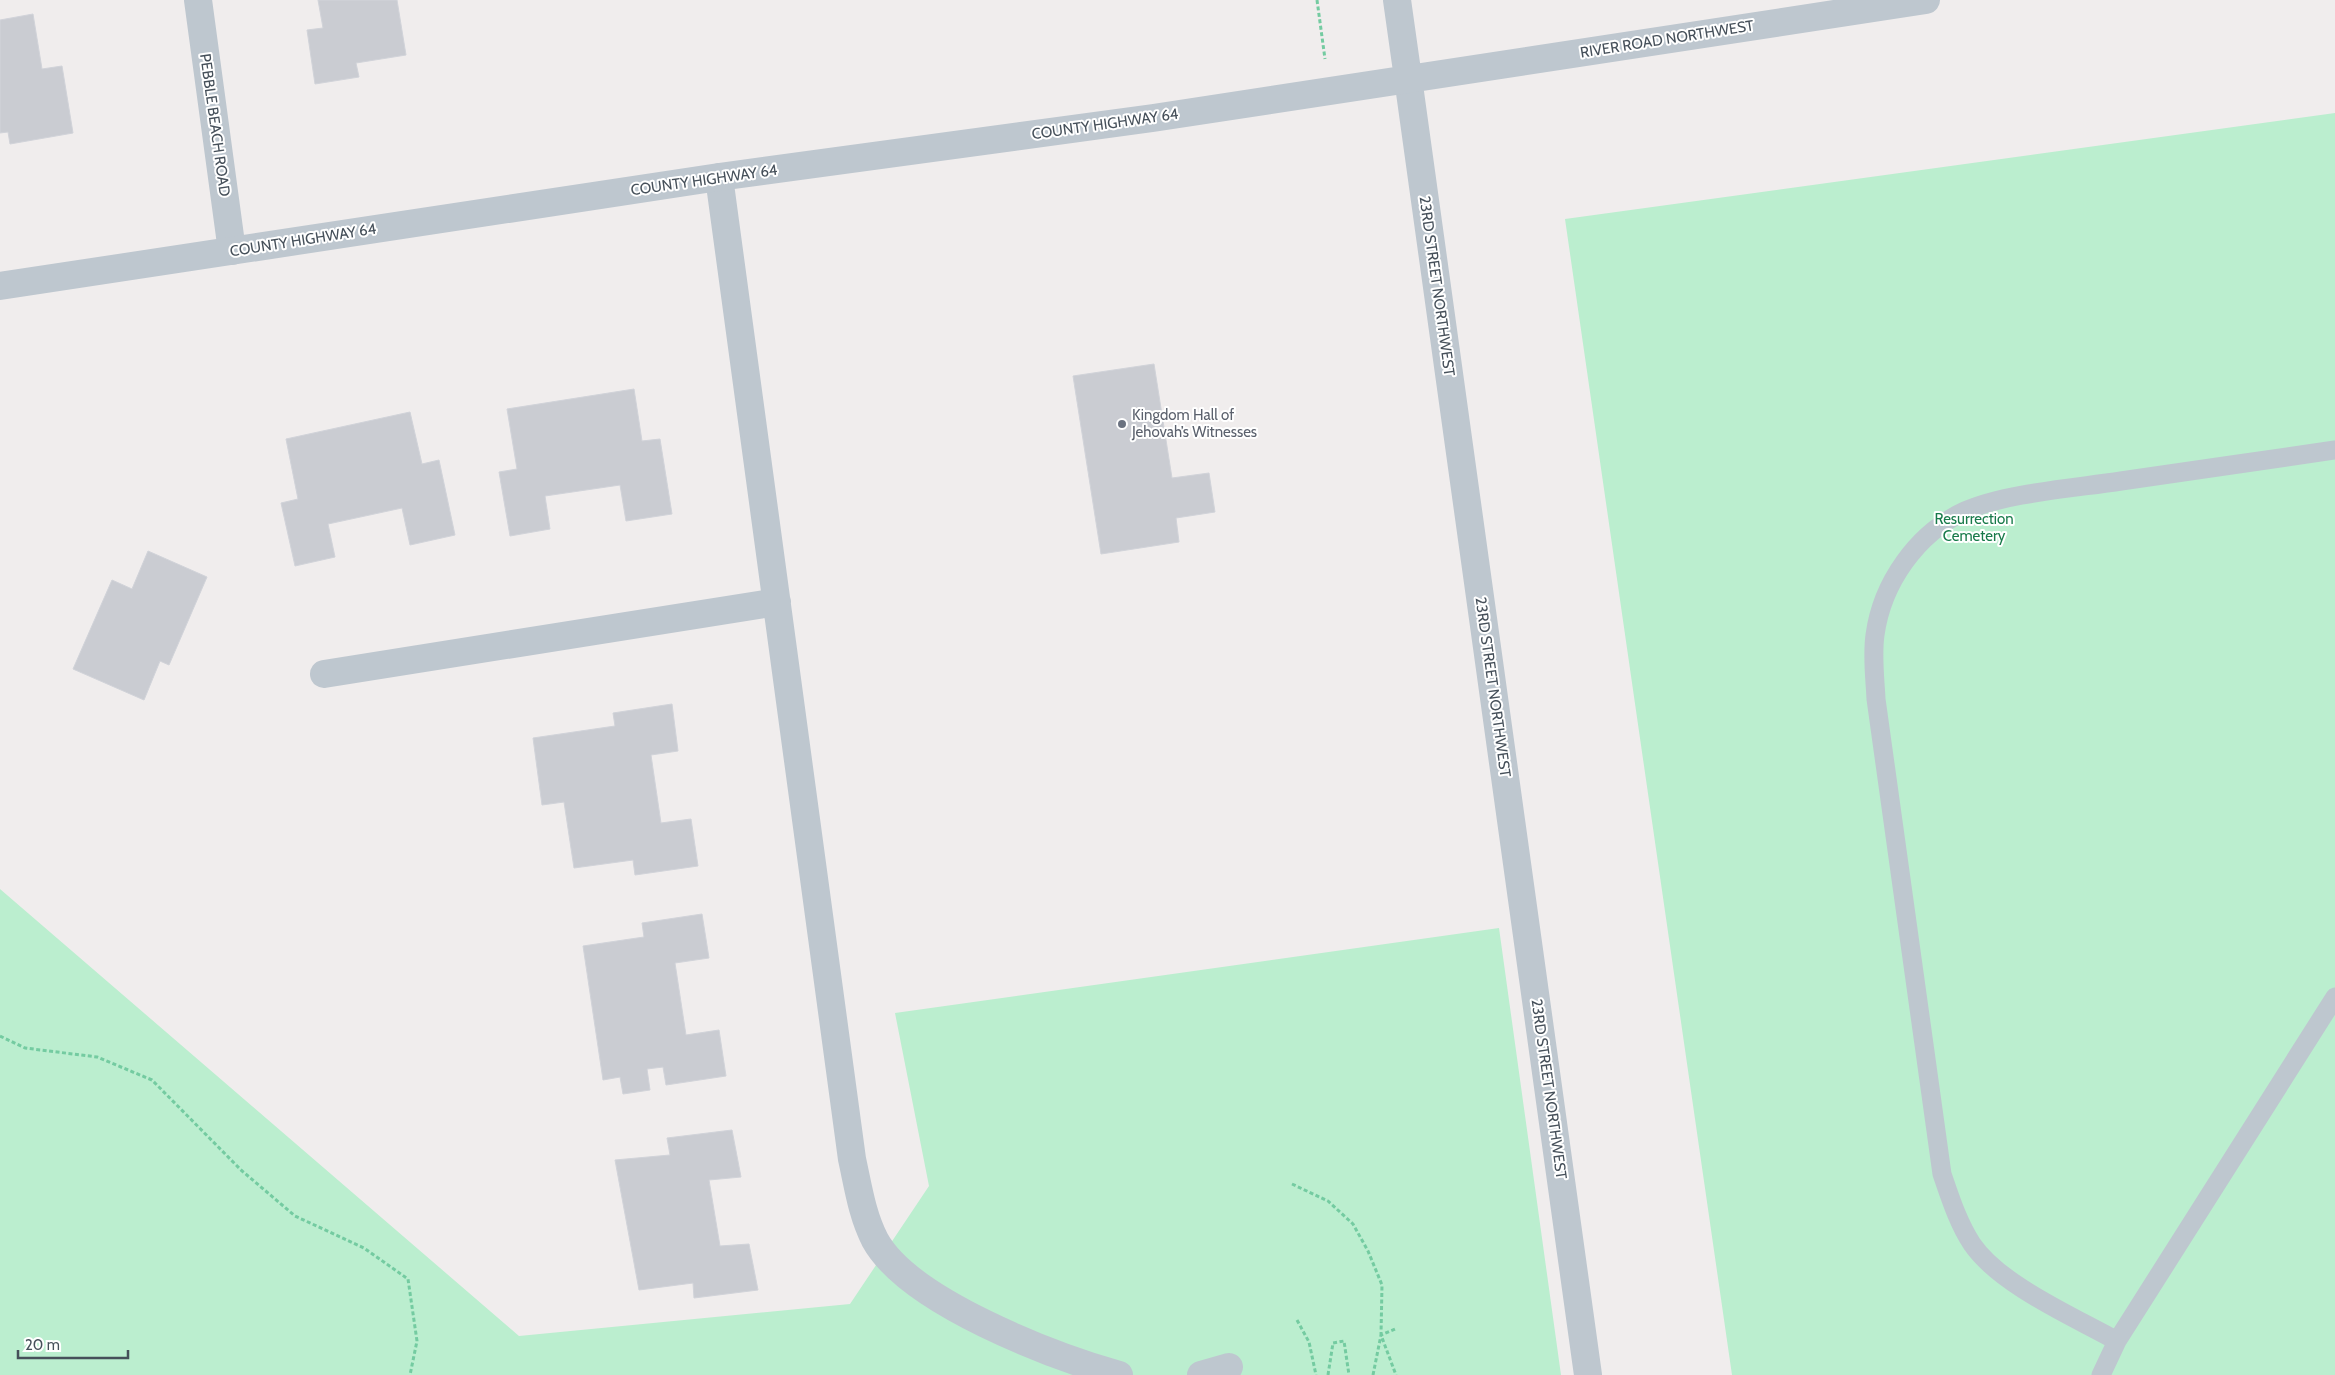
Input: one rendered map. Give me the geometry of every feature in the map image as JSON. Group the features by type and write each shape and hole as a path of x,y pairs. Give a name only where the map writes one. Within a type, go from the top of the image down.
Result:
{"street":[{"name":"PEBBLE BEACH ROAD","path":"198,0 232,251"},
{"name":"23RD STREET NORTHWEST","path":"1397,0 1588,1375"},
{"name":"RIVER ROAD NORTHWEST","path":"1408,78 1926,0"},
{"name":"COUNTY HIGHWAY 64","path":"0,286 719,177 1330,92 1408,78"},
{"path":"719,177 852,1160 862,1206 876,1241 893,1262 945,1303 1009,1334 1083,1364 1119,1375"},
{"path":"324,674 777,602"},
{"path":"1201,1375 1229,1367"}],"lane":[{"path":"2117,1341 2039,1298 1997,1270 1972,1244 1954,1209 1942,1174 1876,699 1875,635 1881,606 1891,582 1909,556 1933,532 1965,511 2006,499 2064,489 2335,450"},
{"path":"2101,1375 2117,1341 2335,997"}],"path":[{"path":"1317,0 1330,92"},
{"path":"0,1036 25,1048 97,1056 152,1080 241,1170 295,1216 364,1248 408,1279 416,1341 410,1375"},
{"path":"1292,1184 1328,1201 1353,1224 1368,1251 1382,1285 1381,1335 1373,1375"},
{"path":"1297,1320 1309,1342 1316,1375"},
{"path":"1381,1335 1395,1329"},
{"path":"1381,1335 1396,1375"},
{"path":"1328,1375 1333,1343 1344,1341 1349,1375"}],"green space":[{"name":"Resurrection Cemetery","path":"2335,113 2335,1375 1732,1375 1565,219"},
{"path":"0,889 519,1336 850,1304 929,1186 895,1013 1499,928 1561,1375 0,1375"}],"building":[{"path":"318,0 397,0 406,55 356,63 359,77 315,84 307,30 323,28"},
{"path":"33,14 42,69 62,66 73,133 10,144 8,132 0,133 0,20"},
{"name":"Kingdom Hall of Jehovah’s Witnesses","path":"1154,364 1172,478 1209,473 1215,512 1176,518 1179,542 1101,554 1073,376"},
{"path":"634,389 642,441 660,439 672,514 626,521 620,485 545,496 550,529 510,536 499,472 517,469 507,409"},
{"path":"410,412 422,464 439,460 455,535 410,545 402,508 328,524 335,557 295,566 281,503 298,499 286,439"},
{"path":"148,551 207,577 169,665 160,661 144,700 73,669 112,580 132,589"},
{"path":"672,704 678,751 651,755 661,823 691,819 698,866 635,875 633,860 574,868 564,802 542,805 533,738 615,726 613,713"},
{"path":"702,914 709,958 675,963 686,1035 719,1030 726,1076 666,1085 663,1067 647,1069 650,1090 623,1094 620,1077 603,1080 583,946 644,937 642,923"},
{"path":"732,1130 741,1177 709,1180 720,1246 749,1244 758,1290 694,1298 693,1283 639,1290 615,1160 670,1155 667,1138"}],"place":[{"name":"Kingdom Hall of Jehovah’s Witnesses","path":"1122,424"}]}
